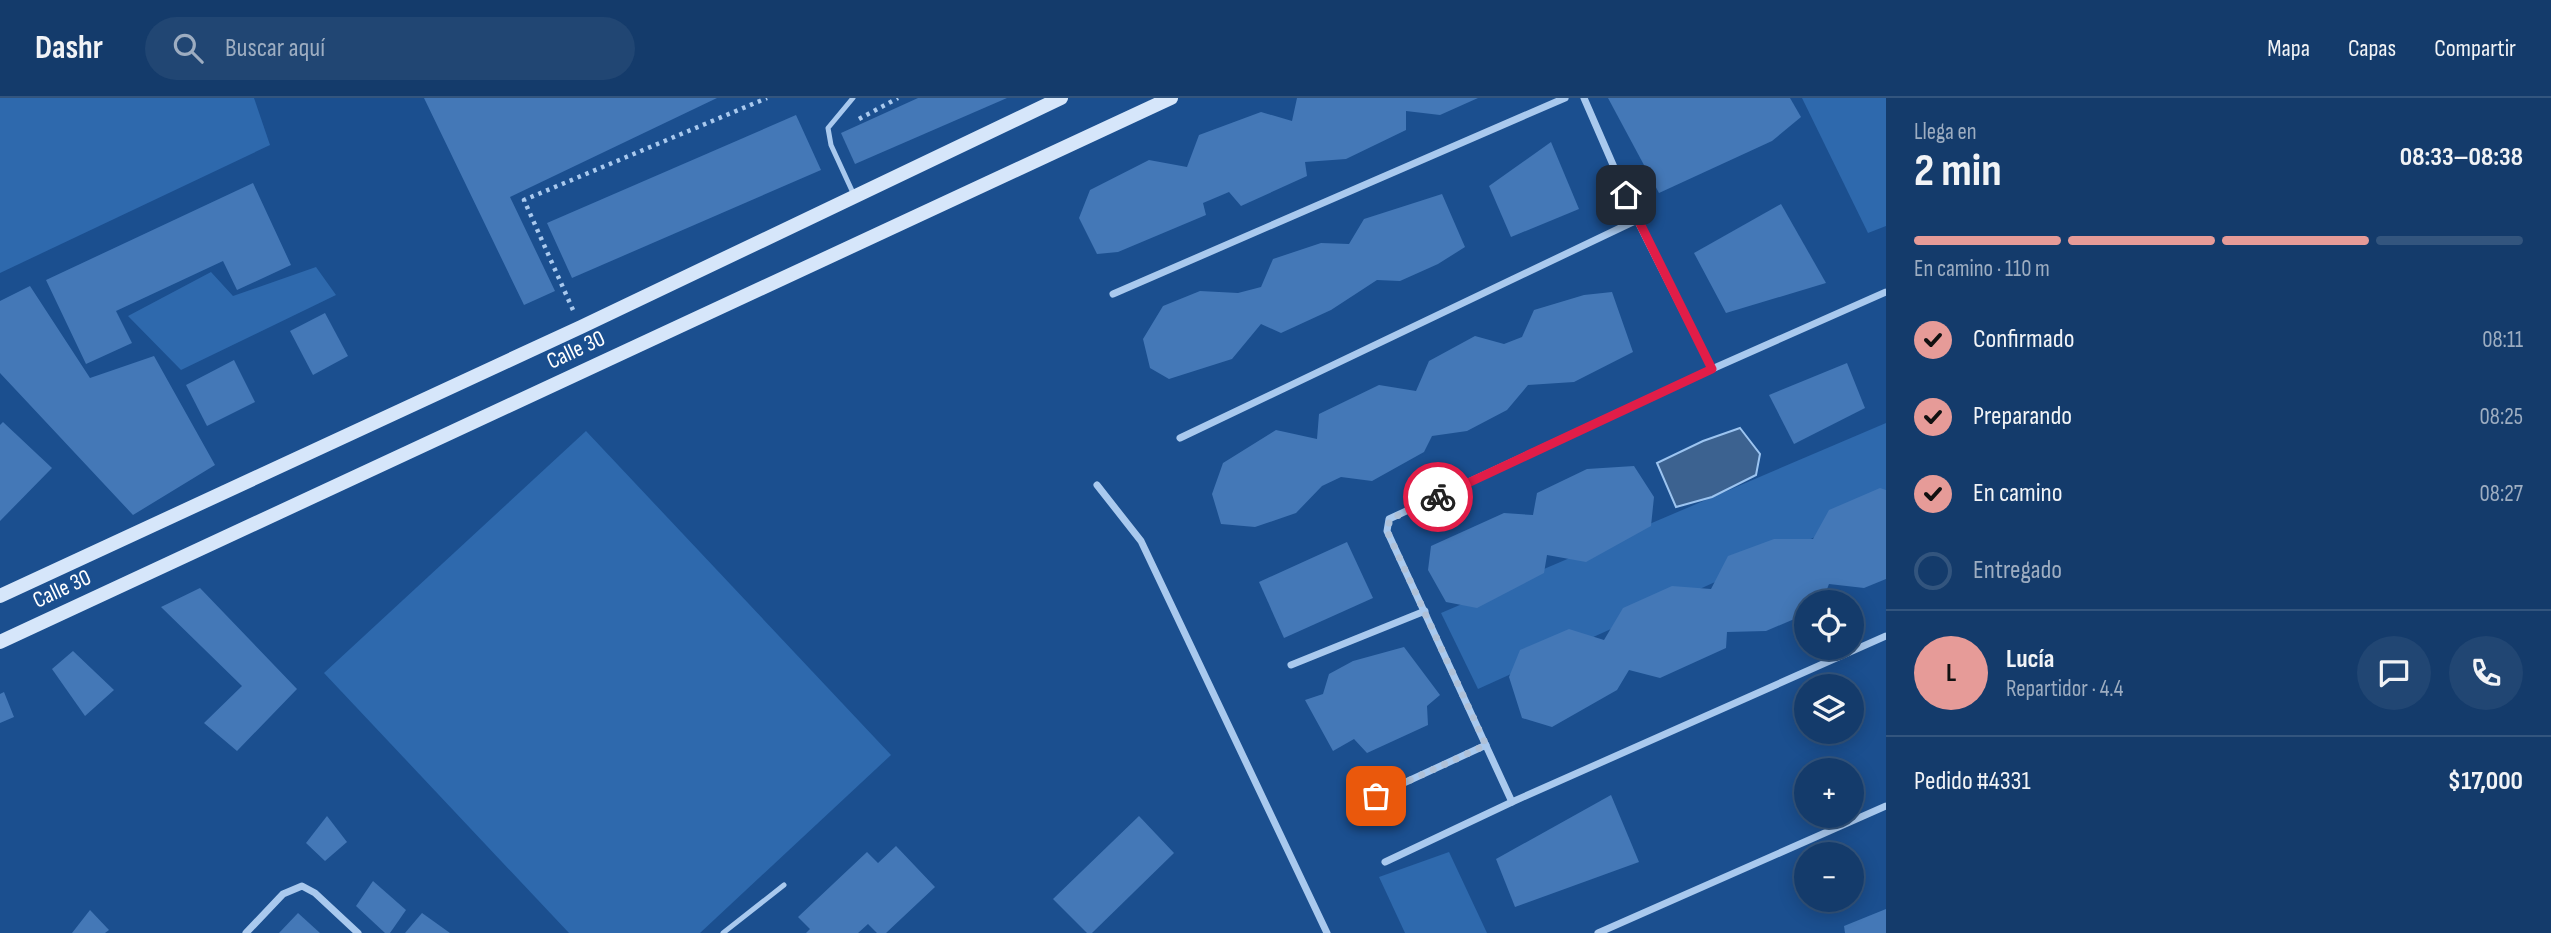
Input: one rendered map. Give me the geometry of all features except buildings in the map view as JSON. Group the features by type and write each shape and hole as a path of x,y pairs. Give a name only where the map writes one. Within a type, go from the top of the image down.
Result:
{"main road":[{"name":"Calle 30","path":"0,596 581,327 1061,98"},
{"name":"Calle 30","path":"0,642 1171,98"}],"street":[{"path":"1113,294 1565,98"},
{"path":"1584,98 1637,220 1712,369"},
{"path":"1180,438 1637,220"},
{"path":"1512,802 1387,531 1390,519 1712,369 1886,292"},
{"path":"1097,485 1141,541 1327,933"},
{"path":"1291,665 1425,611"},
{"path":"1385,862 1512,802 1886,636"},
{"path":"1354,806 1486,745"},
{"path":"1598,933 1886,806"},
{"path":"246,933 283,894 302,886 315,893 358,933"}],"lane":[{"path":"853,98 828,128 831,145 854,195"},
{"path":"723,933 784,885"}],"path":[{"path":"581,327 524,201 767,98"},
{"path":"857,120 898,98"}],"shaded area":[{"path":"0,98 254,98 270,145 0,273"},
{"path":"1802,98 1886,98 1886,226 1868,233"},
{"path":"316,267 336,295 181,370 128,316 211,272 233,296"},
{"path":"1886,423 1886,505 1478,689 1441,613"},
{"path":"1740,428 1760,454 1756,475 1712,497 1676,507 1657,463 1703,441"},
{"path":"586,431 891,755 700,933 569,933 324,673"},
{"path":"1449,852 1487,933 1405,933 1379,877"}],"way so far":[{"path":"1376,796 1486,745 1387,531 1390,519 1438,497"}],"route":[{"path":"1438,497 1712,369 1626,195"}]}
